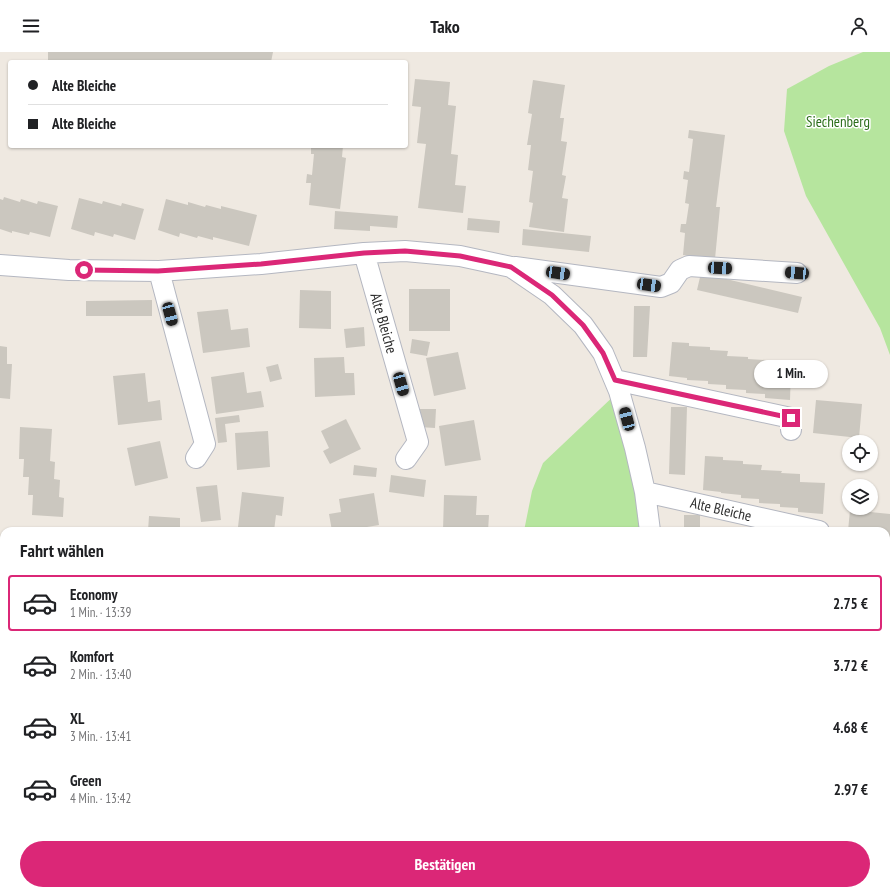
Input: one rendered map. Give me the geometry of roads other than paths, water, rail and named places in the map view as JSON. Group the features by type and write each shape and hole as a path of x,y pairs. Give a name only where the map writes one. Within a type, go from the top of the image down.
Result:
{"street":[{"path":"0,265 69,270 158,271 261,264 364,253 405,251 460,256 511,267 661,287 671,283 680,270 689,266 797,273"},
{"name":"Alte Bleiche","path":"364,253 418,442 406,459"},
{"path":"511,267 552,295 583,325 603,353 619,391 635,448 645,492 649,527"},
{"path":"158,271 205,444 196,458"},
{"path":"615,380 791,418 791,430"},
{"name":"Alte Bleiche","path":"645,492 801,527"}],"park label":[{"name":"Siechenberg","path":"838,121"}]}
